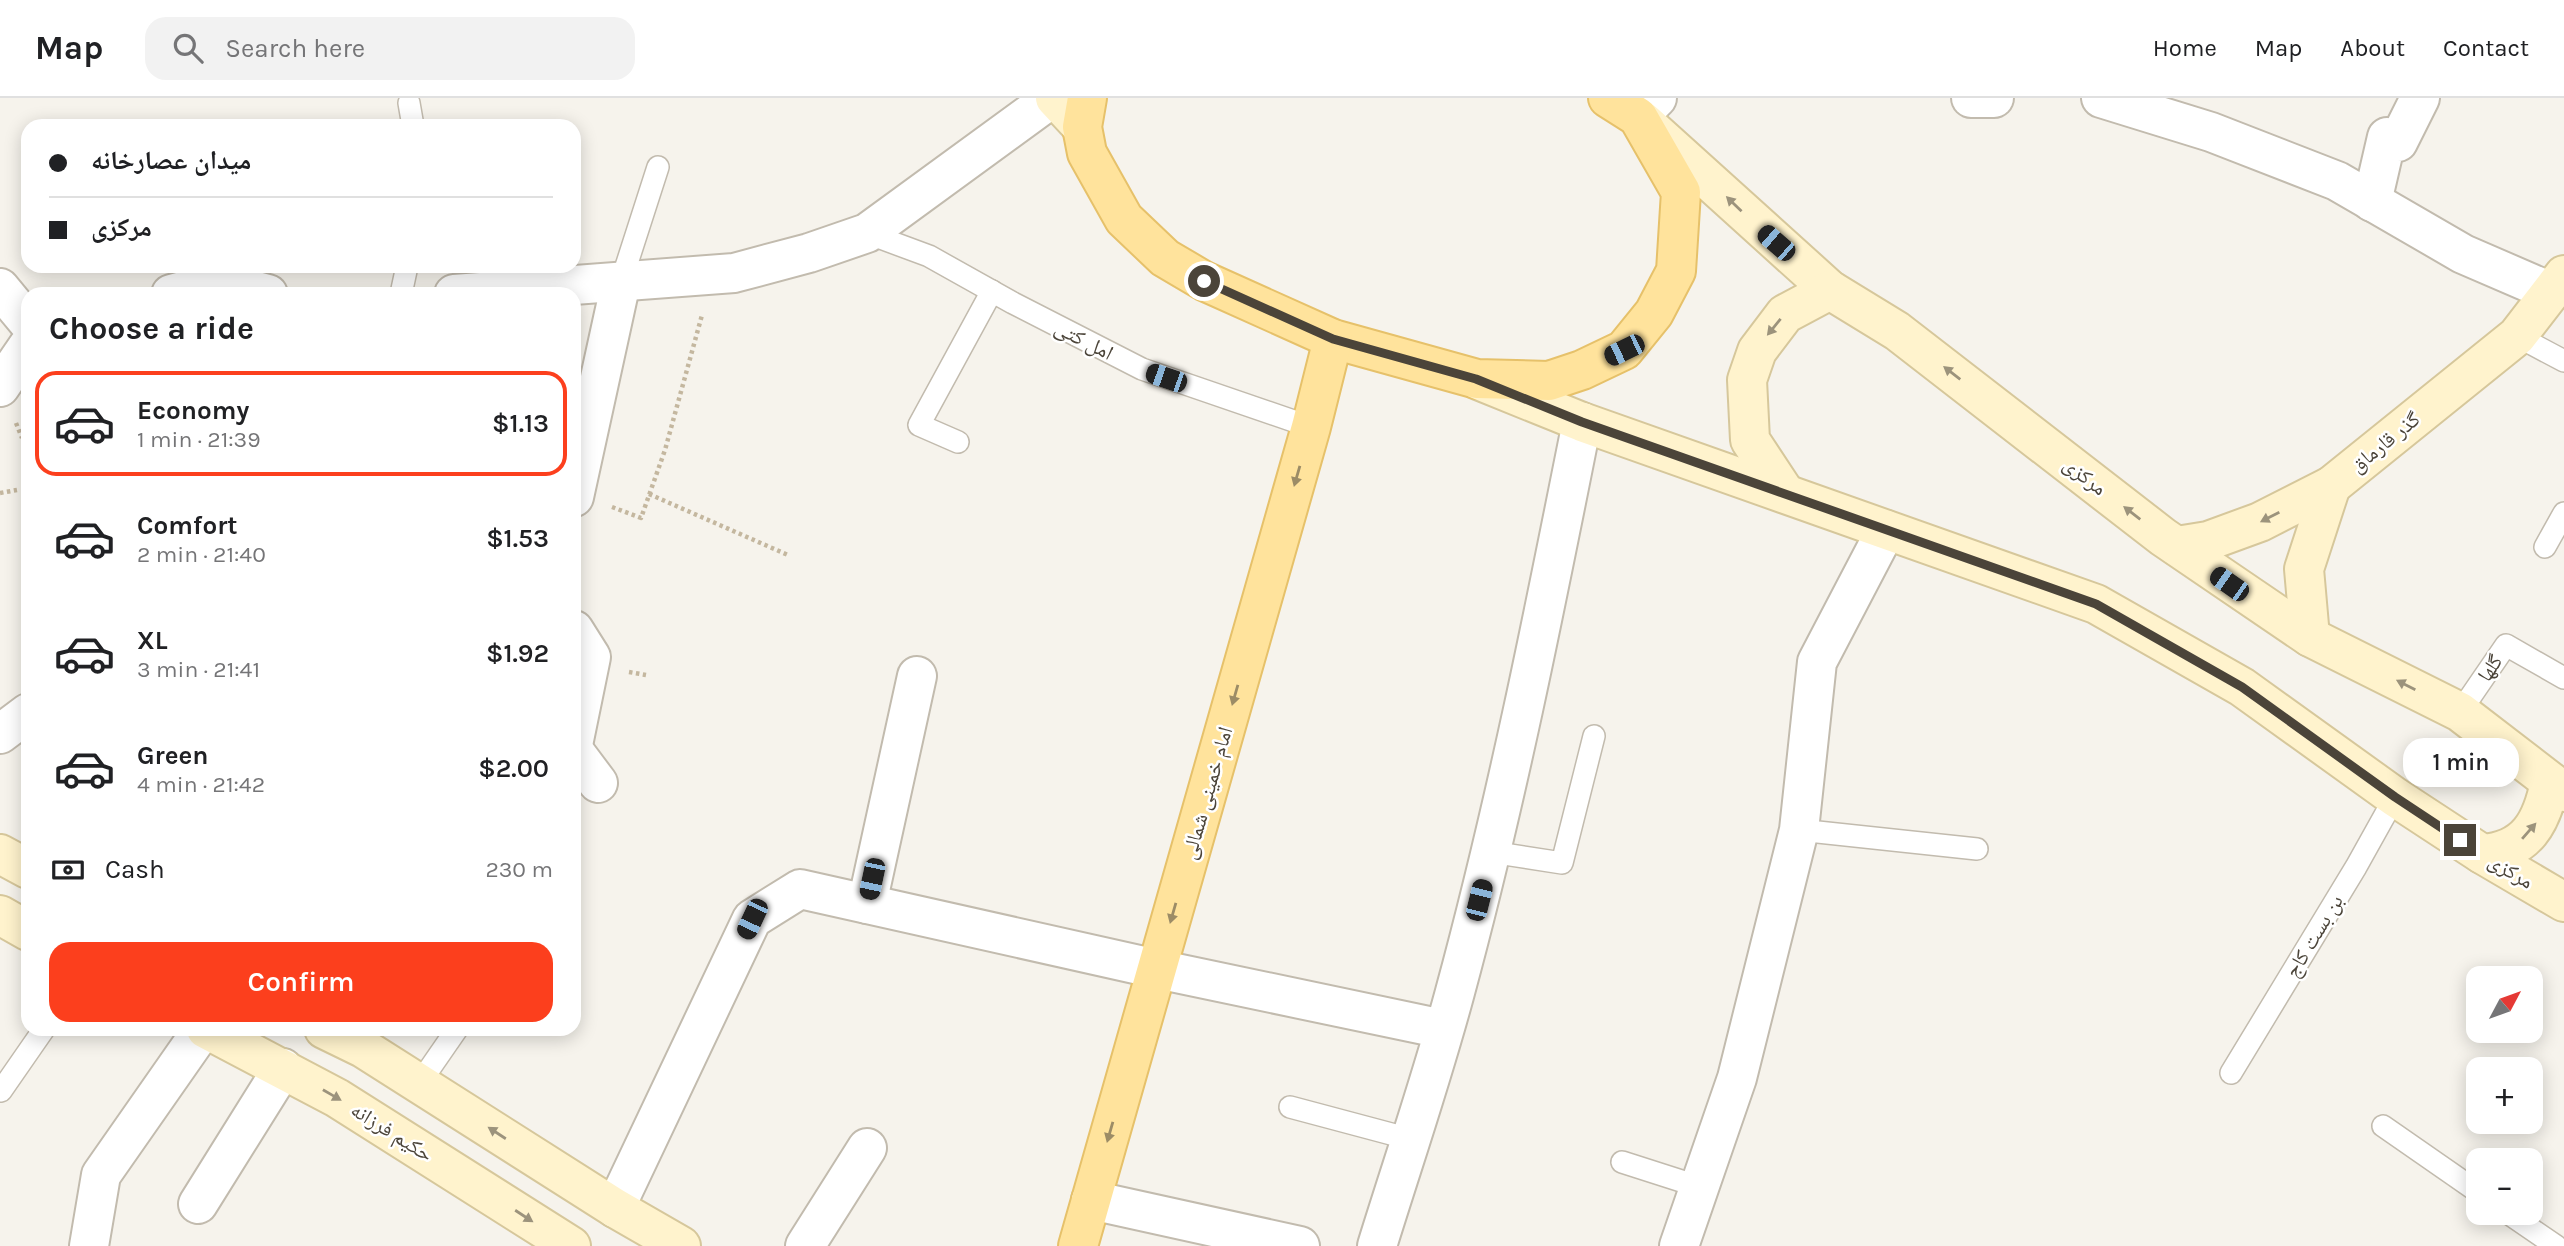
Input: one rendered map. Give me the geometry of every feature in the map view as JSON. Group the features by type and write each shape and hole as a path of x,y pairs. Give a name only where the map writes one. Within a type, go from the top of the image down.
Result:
{"main road":[{"path":"1053,98 1084,113 1087,153 1124,219 1165,258 1204,281 1333,339 1476,379 1549,381 1582,370 1624,350 1654,313 1676,271 1681,192 1634,104"},
{"name":"مرکزی","path":"1634,104 1830,290 1897,331 2177,547 2310,637 2460,712 2557,787"},
{"name":"گذر قارماق","path":"2310,637 2304,569 2331,486 2517,336 2557,284"},
{"path":"1785,494 1750,440 1747,380 1758,351 1785,314 1830,290"},
{"name":"امام خمینی شمالی","path":"1078,1246 1311,427 1333,339"},
{"name":"مرکزی","path":"1476,379 1582,422 2096,604 2242,687 2395,797 2482,854 2564,902"},
{"path":"2177,547 2208,541 2260,522 2331,486"},
{"path":"2482,854 2500,853 2525,837 2534,827 2557,787"},
{"path":"0,854 21,865"},
{"path":"0,915 21,927"},
{"name":"حکیم فرزانه","path":"219,1036 337,1098 571,1246"},
{"path":"370,1039 419,1084 615,1208 681,1246"}],"street":[{"path":"551,287 734,273 796,257 867,233 1053,98"},
{"path":"2101,98 2211,132 2337,181 2463,254 2557,284"},
{"path":"2372,202 2387,137 2398,142 2420,98"},
{"path":"197,287 219,281 242,287"},
{"path":"581,467 621,282"},
{"path":"0,288 21,314"},
{"path":"0,387 21,356"},
{"path":"1377,1246 1443,1030 1491,852 1538,645 1582,422"},
{"path":"1679,1246 1737,1078 1799,830 1817,662 1886,530"},
{"path":"581,641 591,657 581,706"},
{"path":"867,904 917,676"},
{"path":"0,734 21,718"},
{"path":"581,760 598,783"},
{"path":"615,1208 752,919 800,889 1443,1030"},
{"path":"89,1246 101,1175 200,1036"},
{"path":"198,1204 283,1068"},
{"path":"805,1246 867,1148"},
{"path":"1091,1200 1300,1246"}],"lane":[{"path":"409,103 412,119"},
{"path":"621,282 658,167"},
{"name":"امل کتی","path":"867,233 929,256 1142,369 1311,427"},
{"path":"958,442 919,425 992,291"},
{"path":"2517,336 2564,361"},
{"path":"2545,547 2564,513"},
{"name":"گلها","path":"2460,712 2506,645 2564,678"},
{"path":"1491,852 1562,863 1594,736"},
{"name":"بن بست کاج","path":"2231,1073 2356,867 2395,797"},
{"path":"1799,830 1977,849"},
{"path":"1,1091 39,1036"},
{"path":"419,1084 452,1036"},
{"path":"1290,1107 1410,1139"},
{"path":"2384,1126 2466,1184"},
{"path":"1622,1163 1700,1187"},
{"path":"2525,1225 2556,1246"}],"path":[{"path":"581,497 640,518 665,450 715,274"},
{"path":"0,493 17,490"},
{"path":"649,494 788,555"}],"route":[{"path":"1204,281 1333,339 1476,379 1582,422 2096,604 2242,687 2395,797 2460,840"}]}
